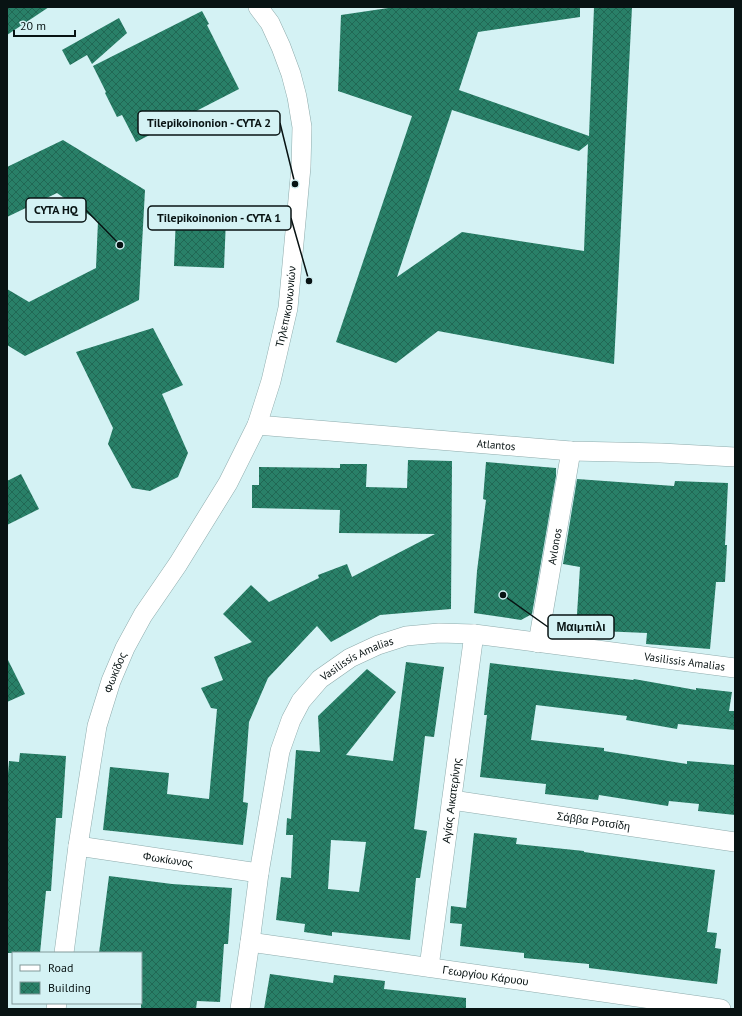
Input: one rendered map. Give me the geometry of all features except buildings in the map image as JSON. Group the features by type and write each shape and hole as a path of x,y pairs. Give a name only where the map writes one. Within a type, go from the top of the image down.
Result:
{"street":[{"name":"Τηλεπικοινωνιών","path":"257,425 271,381 288,308 301,167 302,127 297,97 282,47 270,23 258,7"},
{"name":"Atlantos","path":"257,425 571,451 661,453 735,457"},
{"name":"Φωκίδος","path":"64,952 78,846 97,726 110,681 143,614 178,564 228,482 257,425"},
{"name":"Avlonos","path":"538,643 571,451"},
{"name":"Vasilissis Amalias","path":"240,1009 259,873 280,751 291,720 301,701 320,680 350,658 378,645 406,636 439,632 474,634 735,668"},
{"name":"Αγίας Αικατερίνης","path":"430,967 474,634"},
{"name":"Σάββα Ροτσίδη","path":"452,800 735,842"},
{"name":"Φωκίωνος","path":"78,846 259,873"},
{"name":"Γεωργίου Κάρυου","path":"250,942 721,1009"}],"place":[{"name":"Tilepikoinonion - CYTA 2","path":"295,184"},
{"name":"CYTA HQ","path":"120,245"},
{"name":"Tilepikoinonion - CYTA 1","path":"309,281"},
{"name":"Μαιμπιλι","path":"503,595"}]}
